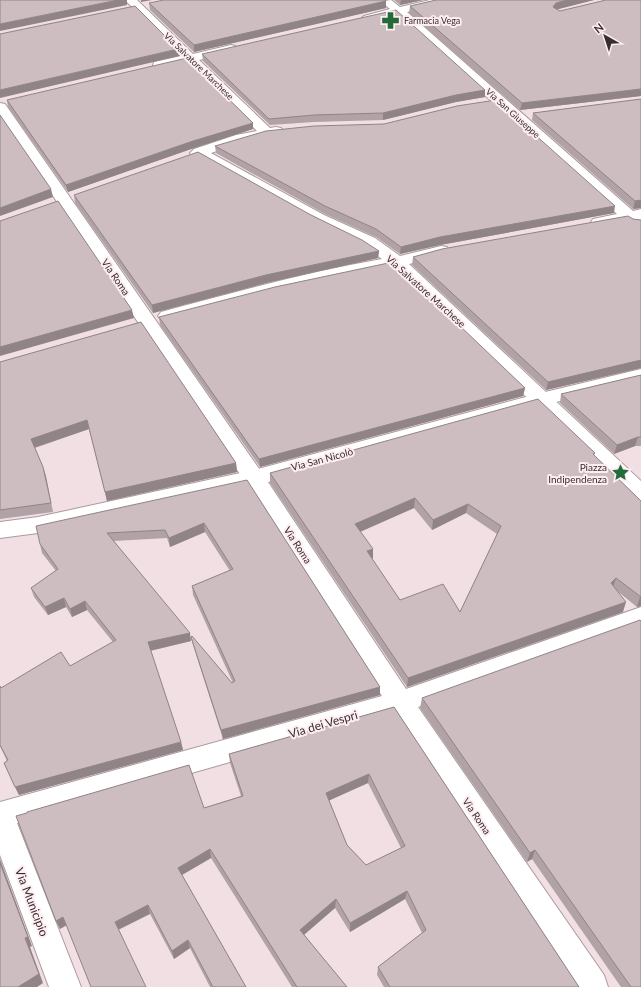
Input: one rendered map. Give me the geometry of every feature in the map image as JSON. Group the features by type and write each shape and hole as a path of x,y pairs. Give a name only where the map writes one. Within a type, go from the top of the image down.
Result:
{"street":[{"name":"Via San Giuseppe","path":"385,0 637,219"},
{"path":"359,20 397,11 418,3 445,0"},
{"path":"414,26 418,3"},
{"path":"124,11 135,4 154,4"},
{"name":"Via Salvatore Marchese","path":"135,4 266,132"},
{"path":"144,69 244,46"},
{"path":"482,102 499,100"},
{"name":"Via Roma","path":"3,103 138,324 254,478 400,702 592,987"},
{"path":"518,116 533,114"},
{"path":"266,132 290,130"},
{"name":"Via Salvatore Marchese","path":"266,132 241,138 192,155 368,242 397,262 641,494"},
{"path":"584,224 637,219"},
{"path":"138,324 280,286 340,272 397,262 455,248"},
{"name":"Via San Nicolò","path":"0,530 38,525 254,478 541,398 641,375"},
{"name":"Via dei Vespri","path":"0,816 400,702 641,617"},
{"name":"Via Municipio","path":"0,816 65,987"}],"building":[{"path":"0,0 118,0 0,24"},
{"path":"164,0 386,1 194,45 149,3"},
{"path":"436,0 567,0 556,3 553,7 560,11 606,0 641,0 641,89 522,103 410,6"},
{"path":"135,6 178,49 0,90 0,34"},
{"path":"396,10 485,90 456,95 383,113 314,115 269,119 202,54"},
{"path":"187,58 253,123 193,141 66,185 7,100"},
{"path":"641,99 641,200 635,201 533,113"},
{"path":"496,100 615,206 440,237 401,247 376,229 325,206 215,146 266,131 314,126 384,124 457,106"},
{"path":"0,115 51,189 0,208"},
{"path":"198,152 311,215 362,240 379,251 266,275 152,305 74,195"},
{"path":"58,201 132,310 0,347 0,221"},
{"path":"628,216 633,219 641,220 641,360 548,382 413,257 442,249"},
{"path":"393,262 525,388 259,459 159,317 275,287"},
{"path":"141,322 236,463 105,492 87,420 31,439 43,467 51,503 0,510 0,362"},
{"path":"641,375 641,437 617,445 561,394"},
{"path":"538,399 595,453 593,454 641,501 641,597 616,578 611,583 626,602 408,678 270,473","holes":["415,498 433,520 468,504 501,526 460,612 443,584 400,600 367,551 373,549 355,524"]},
{"path":"247,480 380,687 221,730 191,637 192,636 232,683 235,681 192,586 233,569 204,523 169,538 165,530 107,533 190,633 148,642 181,742 15,787 4,763 8,760 0,745 0,686 1,688 61,652 70,666 116,640 85,601 70,609 64,598 45,607 31,588 58,569 40,544 36,526"},
{"path":"640,620 641,987 631,987 535,850 530,853 422,698"},
{"path":"394,707 579,987 390,987 378,967 426,930 407,891 350,923 336,899 300,930 347,987 297,987 210,849 178,868 246,987 213,987 188,940 172,951 148,905 115,922 146,987 91,987 63,917 56,921 16,816 189,765 204,808 243,796 229,754","holes":["369,774 405,846 366,865 347,845 326,793"]},
{"path":"0,863 28,937 25,938 39,974 18,987 0,987"}],"place":[{"name":"Farmacia Vega","path":"391,20"},
{"name":"Piazza Indipendenza","path":"620,473"}]}
